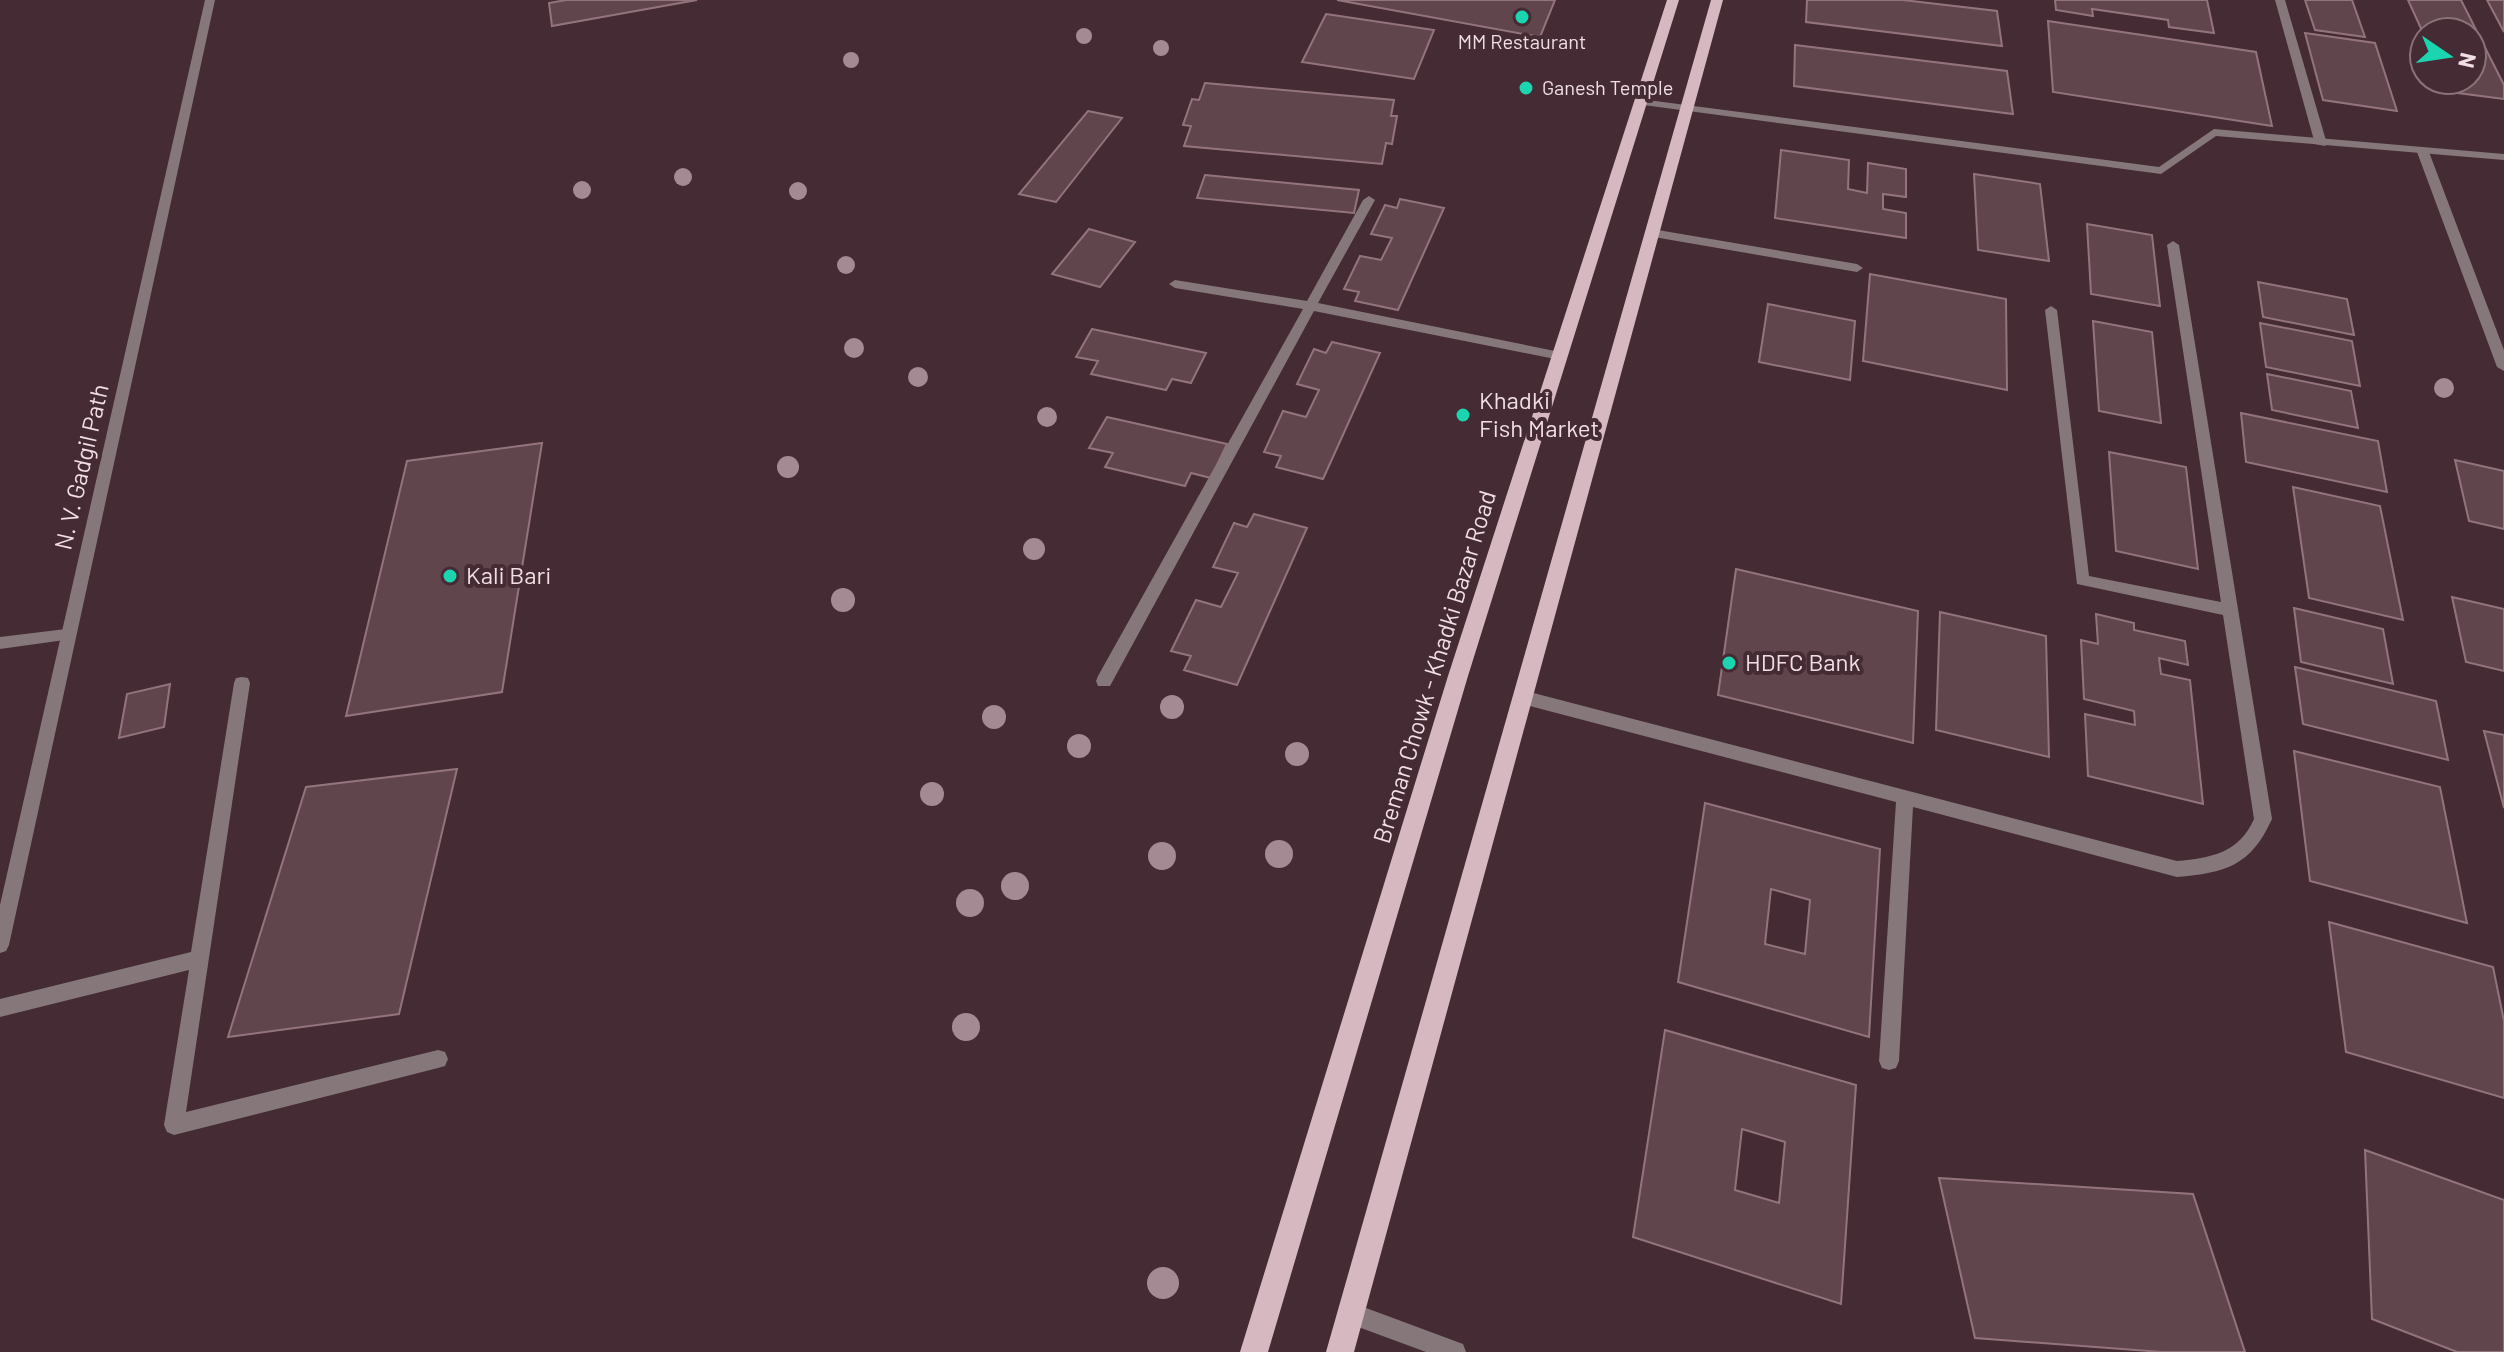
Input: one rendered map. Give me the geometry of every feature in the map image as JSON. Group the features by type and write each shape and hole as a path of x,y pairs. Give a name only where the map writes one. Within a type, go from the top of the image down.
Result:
{"main road":[{"name":"Breman Chowk - Khadki Bazar Road","path":"1254,1352 1458,676 1673,0"},
{"path":"1340,1352 1717,0"}],"street":[{"name":"N. V. Gadgil Path","path":"0,945 66,635 210,0"},
{"path":"2280,0 2321,144"},
{"path":"1640,102 2161,171 2214,132 2321,144 2504,157"},
{"path":"2423,152 2504,367"},
{"path":"1104,681 1369,200"},
{"path":"1652,233 1857,268"},
{"path":"1522,697 2177,869 2209,867 2235,856 2255,841 2263,819 2173,245"},
{"path":"1175,284 1311,306 1560,356"},
{"path":"2051,310 2082,580 2230,610"},
{"path":"0,643 66,635"},
{"path":"242,683 174,1125 438,1059"},
{"path":"1889,1061 1905,797"},
{"path":"0,1008 201,958"},
{"path":"1350,1313 1455,1352"}],"building":[{"path":"566,0 697,0 552,26 549,3"},
{"path":"1337,0 1555,0 1540,37"},
{"path":"1807,0 1903,0 1997,11 2002,46 1806,22"},
{"path":"2055,0 2207,0 2214,33 2169,27 2168,20 2092,9 2093,16 2056,10"},
{"path":"2305,0 2352,0 2365,37 2315,30"},
{"path":"2408,0 2461,0 2469,16 2415,16"},
{"path":"2487,0 2504,0 2504,32"},
{"path":"1326,14 1434,30 1414,79 1302,62"},
{"path":"2048,21 2256,52 2272,126 2053,92"},
{"path":"2305,33 2375,43 2397,111 2323,100"},
{"path":"1795,45 2007,71 2013,114 1794,86"},
{"path":"2488,53 2504,85 2504,99 2481,96 2488,96"},
{"path":"1205,83 1394,100 1391,116 1397,116 1392,144 1386,143 1382,164 1184,146 1191,126 1183,125 1192,99 1199,100"},
{"path":"1088,111 1122,118 1056,202 1019,194"},
{"path":"1781,150 1849,160 1848,189 1867,193 1868,163 1906,169 1906,197 1883,194 1883,209 1906,213 1906,238 1775,218"},
{"path":"1974,174 2040,184 2049,261 1978,250"},
{"path":"1205,175 1359,190 1354,213 1197,198"},
{"path":"1400,199 1444,208 1398,310 1355,301 1359,292 1344,289 1360,256 1381,260 1392,238 1371,234 1385,205 1397,208"},
{"path":"2087,224 2152,235 2160,306 2091,294"},
{"path":"1089,229 1135,242 1100,287 1052,274"},
{"path":"1870,274 2006,299 2007,390 1863,361"},
{"path":"2258,282 2347,299 2354,335 2263,317"},
{"path":"1768,304 1855,321 1850,380 1759,362"},
{"path":"2093,321 2152,332 2161,423 2099,411"},
{"path":"2260,323 2352,341 2360,386 2266,367"},
{"path":"1092,329 1206,353 1191,383 1172,379 1166,390 1091,374 1098,361 1076,357"},
{"path":"1332,342 1380,353 1323,479 1276,467 1281,456 1264,452 1283,411 1306,417 1319,390 1297,384 1314,349 1326,353"},
{"path":"2267,374 2351,391 2358,428 2272,410"},
{"path":"2241,413 2378,441 2387,492 2246,462"},
{"path":"1107,417 1227,444 1211,478 1191,473 1185,486 1105,467 1113,453 1089,448"},
{"name":"Kali Bari","path":"542,443 502,692 346,716 407,461"},
{"path":"2109,452 2186,467 2198,569 2116,551"},
{"path":"2455,460 2504,471 2504,529 2469,521"},
{"path":"2293,487 2380,506 2403,620 2309,598"},
{"path":"1254,514 1307,528 1237,685 1184,670 1191,656 1171,651 1196,600 1221,607 1238,573 1213,567 1234,523 1247,527"},
{"path":"1736,569 1918,611 1913,743 1718,695"},
{"path":"2452,597 2504,609 2504,671 2466,662"},
{"path":"2294,608 2383,629 2393,684 2301,662"},
{"path":"1940,612 2046,636 2049,757 1936,730"},
{"path":"2096,614 2134,623 2134,630 2185,641 2188,665 2159,658 2161,674 2190,680 2203,804 2088,776 2085,714 2135,725 2134,711 2084,699 2081,640 2098,644"},
{"path":"2295,667 2436,701 2448,760 2303,724"},
{"path":"170,684 164,727 119,738 127,694"},
{"path":"2484,731 2504,735 2504,808"},
{"path":"2294,751 2440,787 2467,923 2310,881"},
{"path":"457,769 399,1014 228,1037 306,787"},
{"path":"1705,803 1880,849 1869,1037 1678,982","holes":["1771,889 1810,900 1805,954 1765,944"]},
{"path":"2329,922 2493,967 2504,1021 2504,1098 2346,1052"},
{"path":"1665,1030 1856,1085 1841,1304 1633,1237","holes":["1742,1129 1785,1142 1779,1203 1735,1190"]},
{"path":"2365,1150 2504,1200 2504,1352 2457,1352 2372,1319"},
{"path":"1939,1178 2193,1194 2245,1352 2162,1352 1975,1338"}],"place":[{"name":"MM Restaurant","path":"1522,17"},
{"name":"Ganesh Temple","path":"1526,88"},
{"name":"Khadki Fish Market","path":"1463,415"},
{"name":"Kali Bari","path":"450,576"},
{"name":"HDFC Bank","path":"1729,663"}]}
